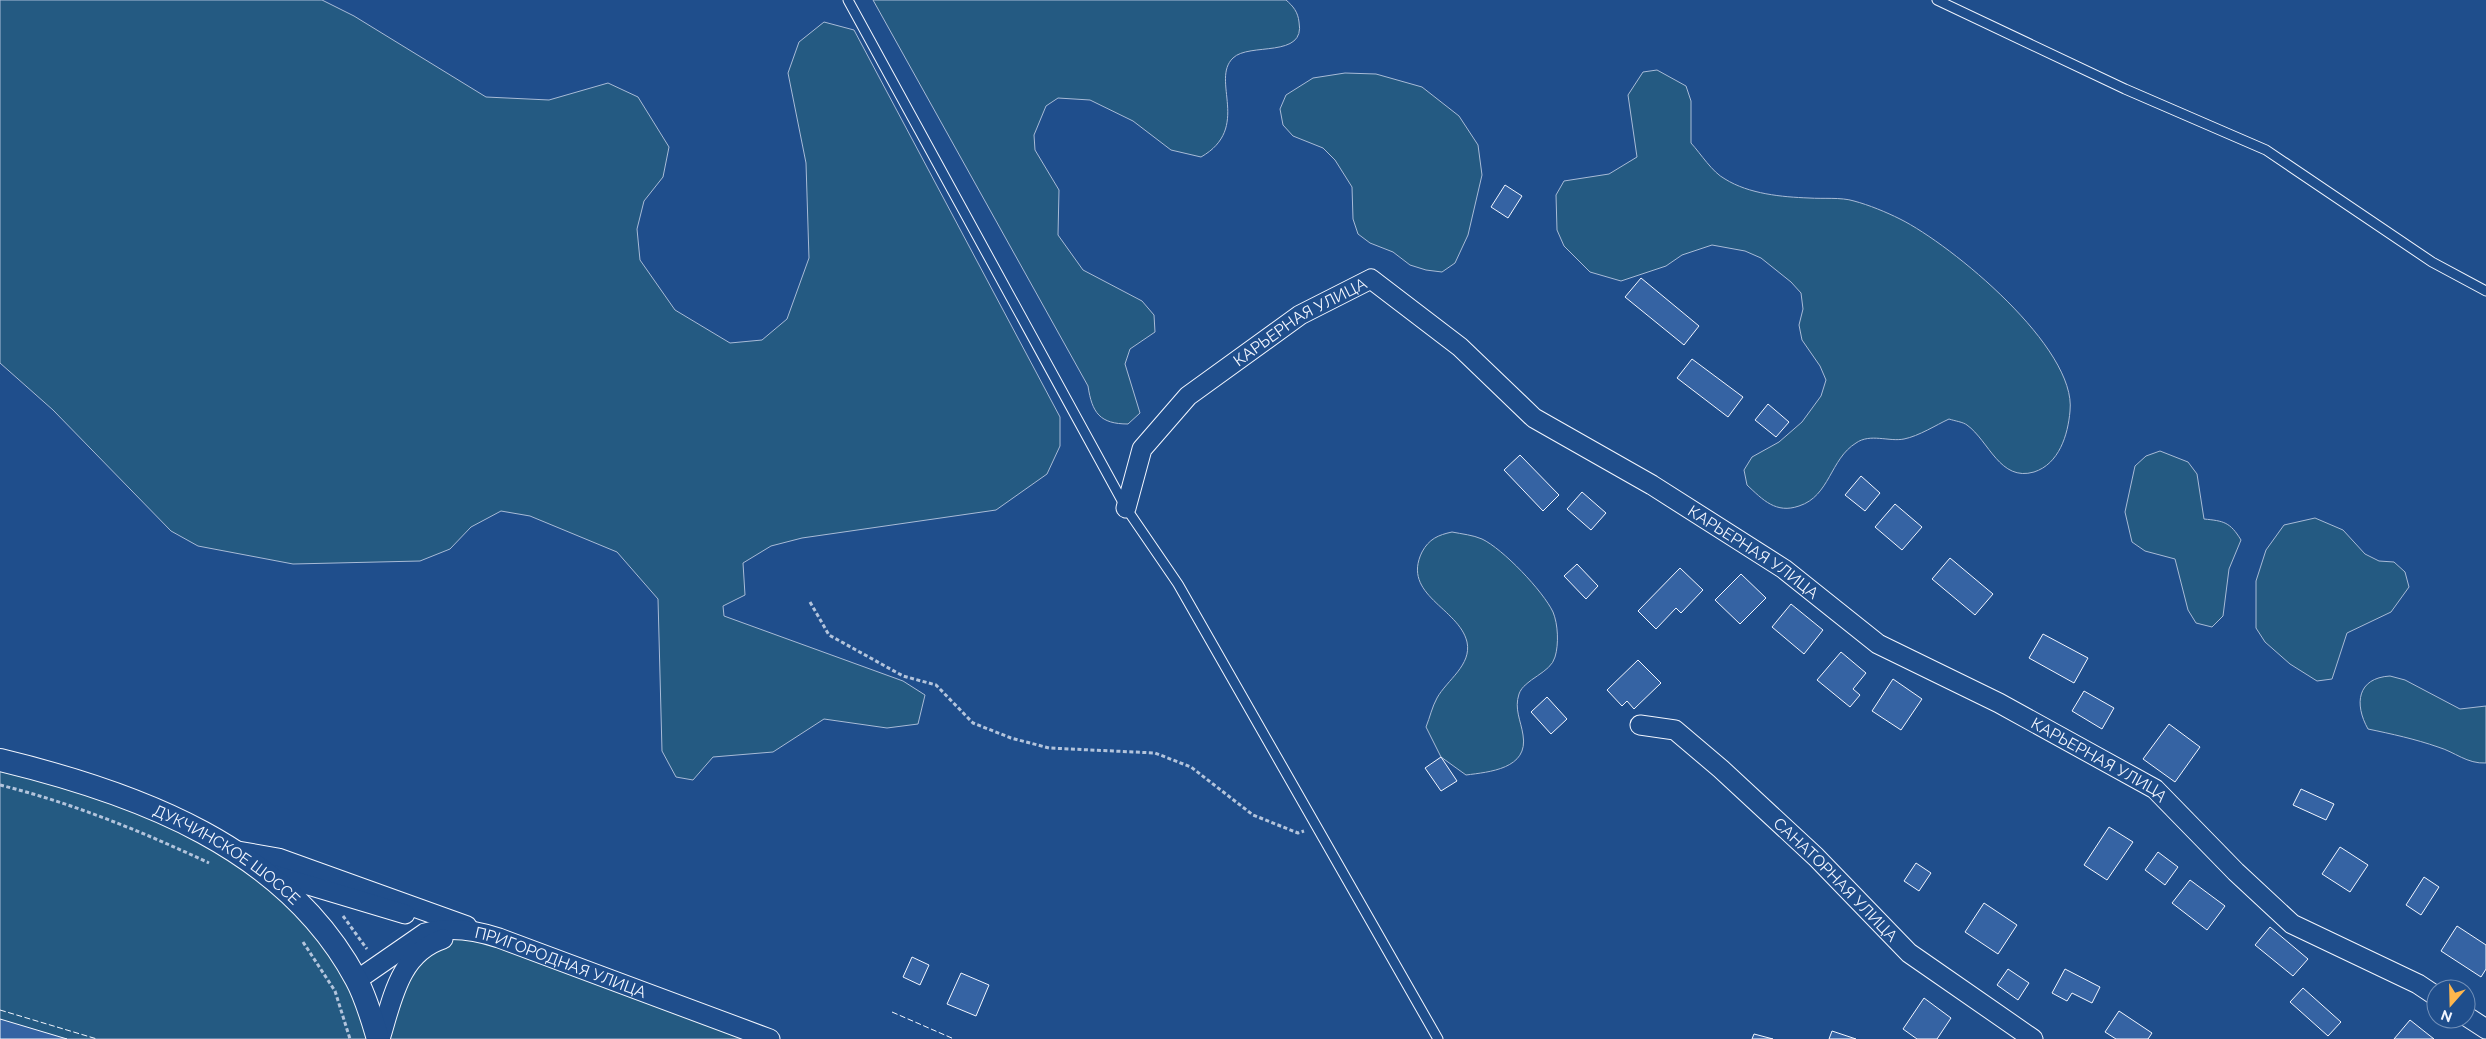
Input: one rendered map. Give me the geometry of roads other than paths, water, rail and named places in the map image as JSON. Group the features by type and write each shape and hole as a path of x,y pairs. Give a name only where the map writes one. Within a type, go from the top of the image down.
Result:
{"street":[{"name":"КАРЬЕРНАЯ УЛИЦА","path":"1126,508 1142,449 1188,396 1300,316 1371,279 1460,348 1534,418 1652,485 1784,569 1878,644 2000,704 2155,789 2236,872 2292,924 2426,989"},
{"name":"САНАТОРНАЯ УЛИЦА","path":"1640,725 1675,730 1816,857 1909,953 2034,1039"},
{"name":"ДУКЧИНСКОЕ ШОССЕ","path":"0,760 39,769 160,812 238,851 268,873 314,918 338,949 357,980 379,1039"},
{"path":"238,851 287,861 440,915 484,933"},
{"path":"268,873 398,912 484,933"},
{"name":"ПРИГОРОДНАЯ УЛИЦА","path":"357,980 425,933 451,929 484,933 770,1039"},
{"path":"379,1039 398,981 417,953 439,940 484,933"}],"lane":[{"path":"848,0 1126,508 1178,584 1438,1039"},
{"path":"1937,0 2125,89 2266,150 2432,262 2486,291"}]}
